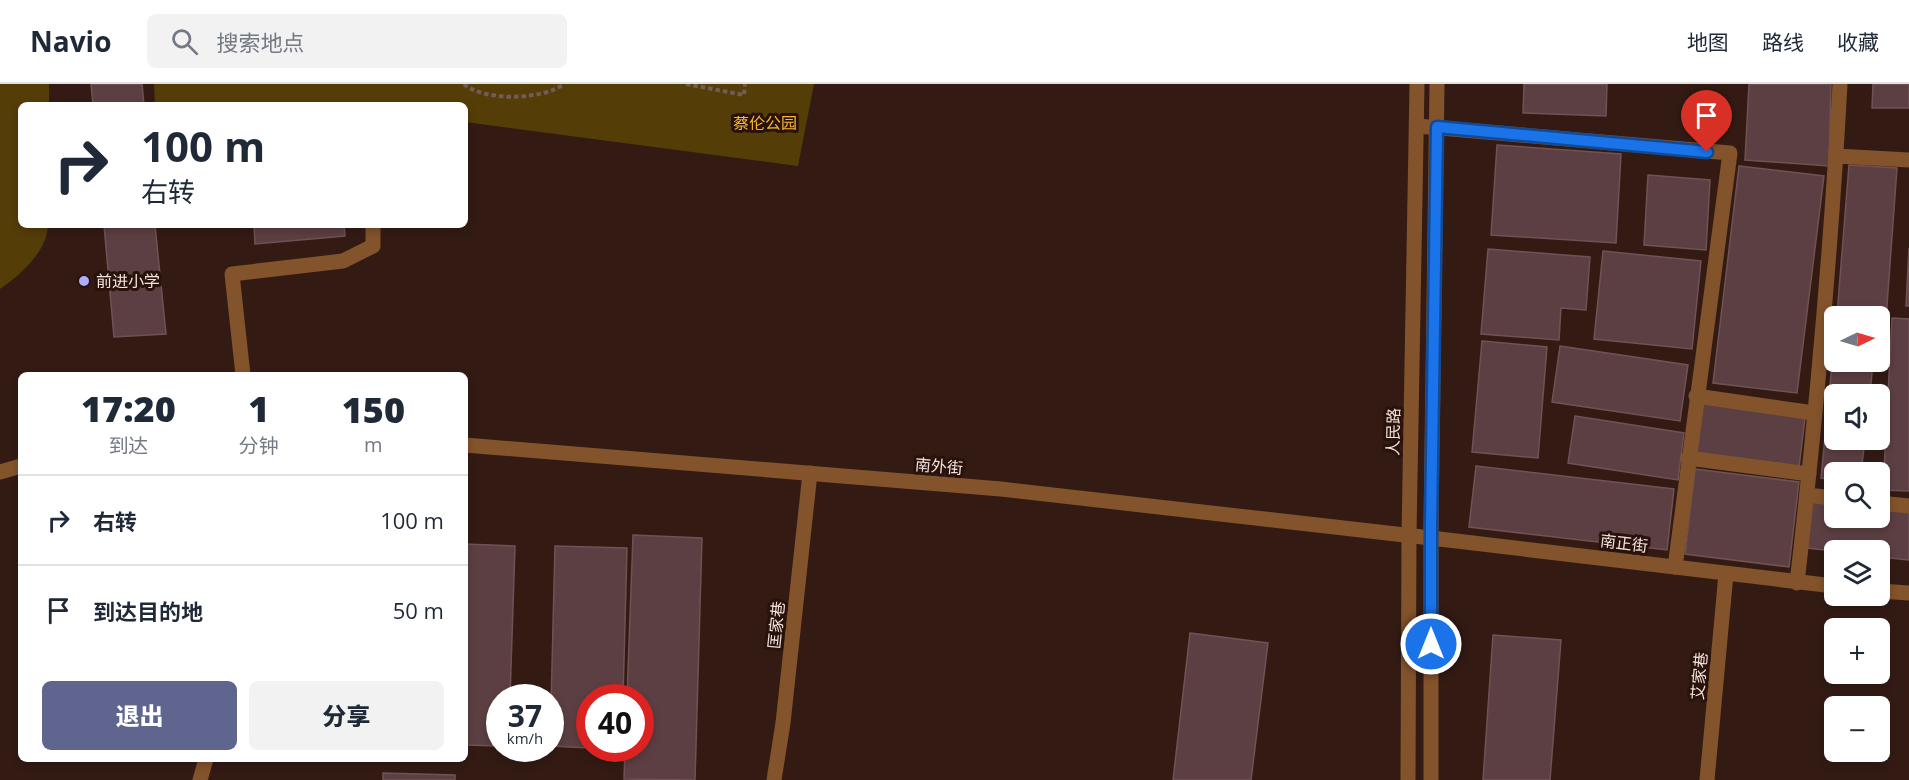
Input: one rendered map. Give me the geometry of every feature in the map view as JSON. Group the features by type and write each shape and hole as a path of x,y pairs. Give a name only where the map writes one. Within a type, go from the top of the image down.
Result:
{"street":[{"name":"人民路","path":"1408,780 1409,535 1417,84"},
{"path":"1431,780 1431,538 1437,84"},
{"path":"1797,583 1809,474 1840,84"},
{"path":"1417,126 1730,153 1675,567"},
{"path":"1836,156 1909,160"},
{"path":"243,372 232,274 343,261 373,246 374,228"},
{"path":"1696,396 1814,413"},
{"name":"南外街","path":"468,445 1002,489 1409,535"},
{"path":"1688,458 1809,474"},
{"path":"0,472 18,467"},
{"name":"匡家巷","path":"774,780 783,723 810,473"},
{"path":"1807,495 1824,497"},
{"path":"1890,503 1909,506"},
{"name":"南正街","path":"1409,535 1824,585"},
{"name":"艾家巷","path":"1707,780 1726,574"},
{"path":"1890,592 1909,593"},
{"path":"200,780 205,762"}],"path":[{"path":"464,84 471,90 500,97 555,90 564,84"},
{"path":"686,84 744,96 745,84"}],"green space":[{"path":"0,84 49,84 49,102 18,102 18,228 47,228 46,235 31,262 0,289"},
{"name":"蔡伦公园","path":"154,84 814,84 798,166 468,122 468,102 155,102"}],"building":[{"path":"91,84 142,84 144,102 93,102"},
{"path":"1524,84 1607,84 1606,116 1523,113"},
{"path":"1749,84 1831,84 1829,166 1745,160"},
{"path":"1873,84 1909,84 1909,108 1872,108"},
{"path":"1497,145 1621,154 1616,243 1491,235"},
{"path":"1849,165 1897,168 1887,306 1838,306"},
{"path":"1739,166 1824,176 1797,393 1713,383"},
{"path":"1648,175 1710,180 1706,250 1644,245"},
{"path":"104,228 155,228 166,334 114,337"},
{"path":"254,228 344,228 345,236 255,244"},
{"path":"1909,248 1909,306 1906,306"},
{"path":"1488,249 1590,257 1586,310 1561,308 1559,340 1481,334"},
{"path":"1603,251 1701,261 1692,349 1594,339"},
{"path":"1892,318 1909,319 1909,491 1890,490 1890,462 1884,462 1885,450 1890,450"},
{"path":"1482,341 1547,347 1538,458 1472,452"},
{"path":"1560,346 1688,365 1680,421 1552,402"},
{"path":"1831,372 1872,372 1871,384 1830,384"},
{"path":"1701,401 1805,418 1799,467 1696,453"},
{"path":"1575,416 1684,433 1678,480 1568,463"},
{"path":"1824,447 1824,450 1864,450 1862,462 1824,462 1824,478 1821,478"},
{"path":"1476,466 1674,489 1667,550 1469,527"},
{"path":"1695,469 1799,482 1789,567 1685,554"},
{"path":"1811,502 1824,504 1824,528 1890,528 1890,510 1909,512 1909,560 1890,558 1890,540 1824,540 1824,550 1807,548"},
{"path":"633,535 702,538 695,780 624,779 625,762 654,762 654,684 628,684"},
{"path":"468,544 515,546 510,684 486,684 486,746 468,745"},
{"path":"555,546 627,548 623,684 576,684 576,747 564,747 564,684 552,684"},
{"path":"1190,633 1268,643 1251,780 1173,780"},
{"path":"1493,635 1561,640 1550,780 1483,780"},
{"path":"383,773 455,775 455,780 383,780"}],"place":[{"name":"前进小学","path":"84,281"}],"route":[{"path":"1431,644 1437,127 1707,152"}]}
